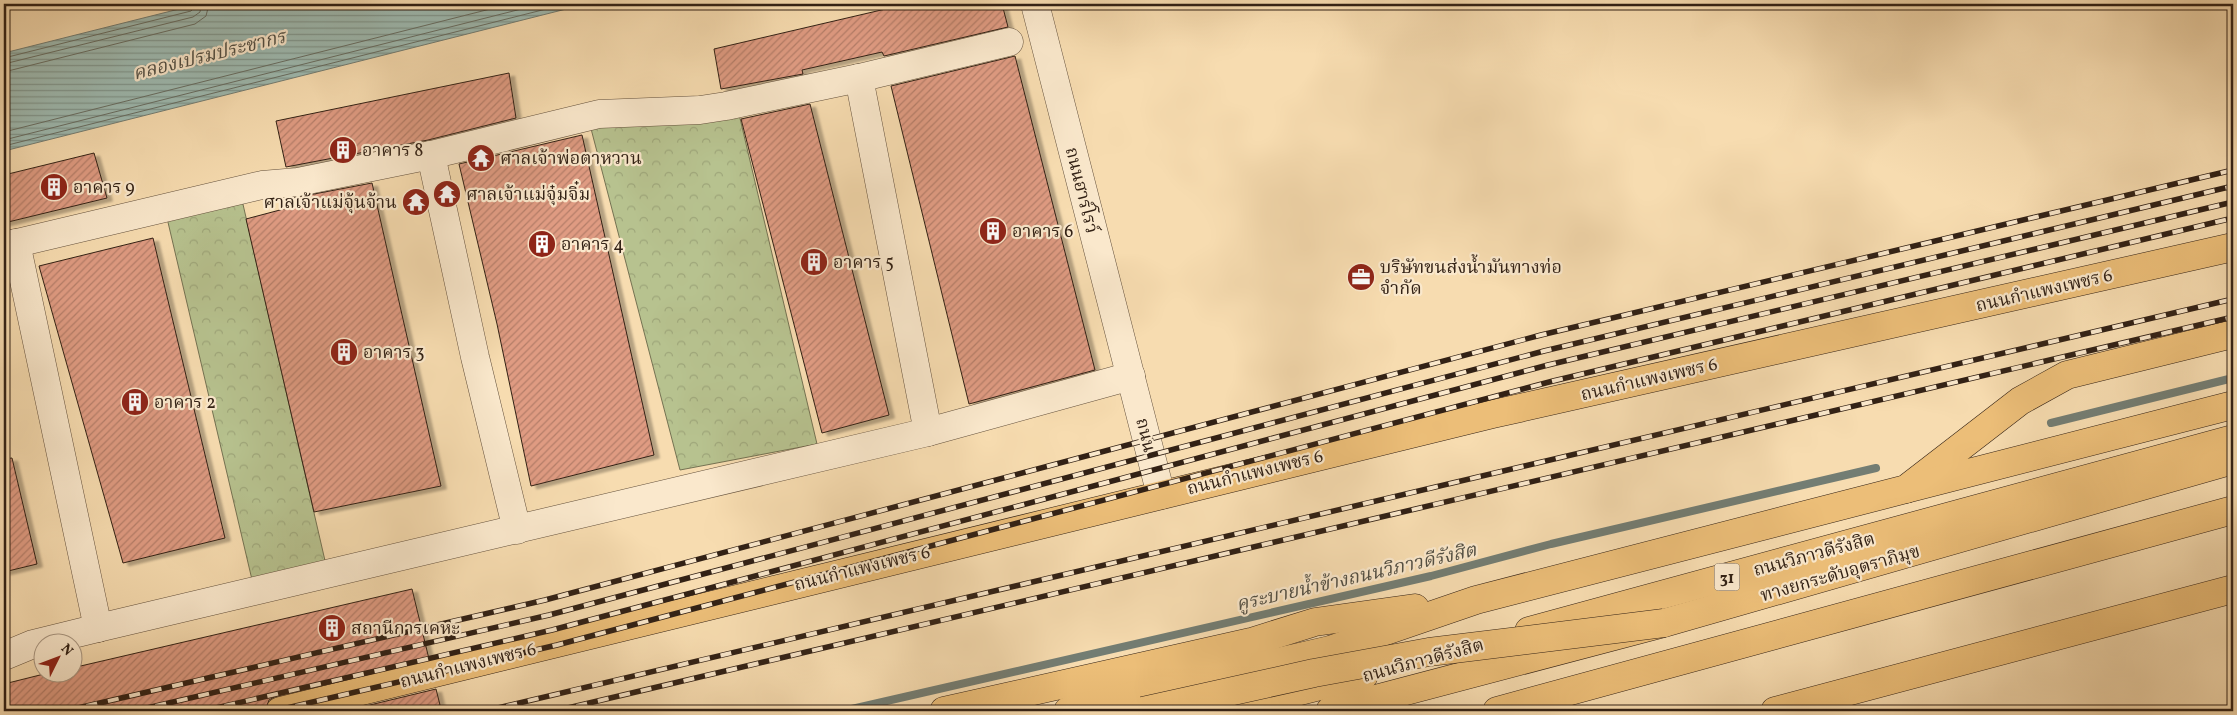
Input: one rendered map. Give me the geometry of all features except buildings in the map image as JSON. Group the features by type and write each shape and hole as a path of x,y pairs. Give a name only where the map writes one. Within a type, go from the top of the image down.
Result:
{"main road":[{"name":"ถนนกำแพงเพชร 6","path":"280,711 1493,414 2233,247"},
{"path":"1906,489 2020,401 2066,375 2233,334"},
{"name":"31","path":"1906,489 2233,405"},
{"name":"ถนนวิภาวดีรังสิต","path":"1220,711 1400,666 2233,439"},
{"name":"ทางยกระดับอุตราภิมุข","path":"1330,711 1664,623 2233,460"},
{"name":"ถนนวิภาวดีรังสิต","path":"1068,711 1330,650 1476,600 1906,489"},
{"path":"1497,711 2233,510"},
{"path":"1526,711 1651,688 2233,525"},
{"path":"1774,711 2233,589"},
{"path":"944,711 1251,642 1315,622 1476,600"},
{"path":"1143,711 1314,672 1429,652 1664,623"}],"street":[{"name":"ถนนฮาร์โรว์","path":"1035,4 1130,376"},
{"path":"98,628 10,245 262,185 298,182 431,155 599,114 700,110 859,78 1009,42"},
{"path":"859,78 928,432"},
{"path":"431,155 475,356 517,530"},
{"path":"4,656 33,644 98,628 928,432 1130,376"},
{"name":"ถนน","path":"1130,376 1161,494"}],"green space":[{"path":"738,110 817,444 680,470 589,121"},
{"path":"242,200 326,565 253,584 167,218"}],"water":[{"name":"คลองเปรมประชากร","path":"199,4 586,4 4,151 4,53"}],"waterway":[{"name":"คูระบายน้ำข้างถนนวิภาวดีรังสิต","path":"2051,423 2233,378"},
{"name":"คูระบายน้ำข้างถนนวิภาวดีรังสิต","path":"843,711 1431,576 1551,544 1876,468"}],"railway":[{"path":"65,711 545,600 1541,335 2233,170"},
{"path":"134,711 549,615 1544,351 2233,186"},
{"path":"203,711 552,630 1548,365 2233,202"},
{"path":"274,711 557,645 1553,381 2233,218"},
{"path":"485,711 2233,299"},
{"path":"555,711 2233,317"}],"place":[{"name":"อาคาร 8","path":"343,150"},
{"name":"ศาลเจ้าพ่อตาหวาน","path":"481,158"},
{"name":"อาคาร 9","path":"54,187"},
{"name":"ศาลเจ้าแม่จุ๋มจิ๋ม","path":"447,194"},
{"name":"ศาลเจ้าแม่จุ้นจ้าน","path":"416,202"},
{"name":"อาคาร 6","path":"993,231"},
{"name":"อาคาร 4","path":"542,244"},
{"name":"อาคาร 5","path":"814,262"},
{"name":"บริษัทขนส่งน้ำมันทางท่อ จำกัด","path":"1361,277"},
{"name":"อาคาร 3","path":"344,352"},
{"name":"อาคาร 2","path":"135,402"},
{"name":"สถานีการเคหะ","path":"332,628"}]}
